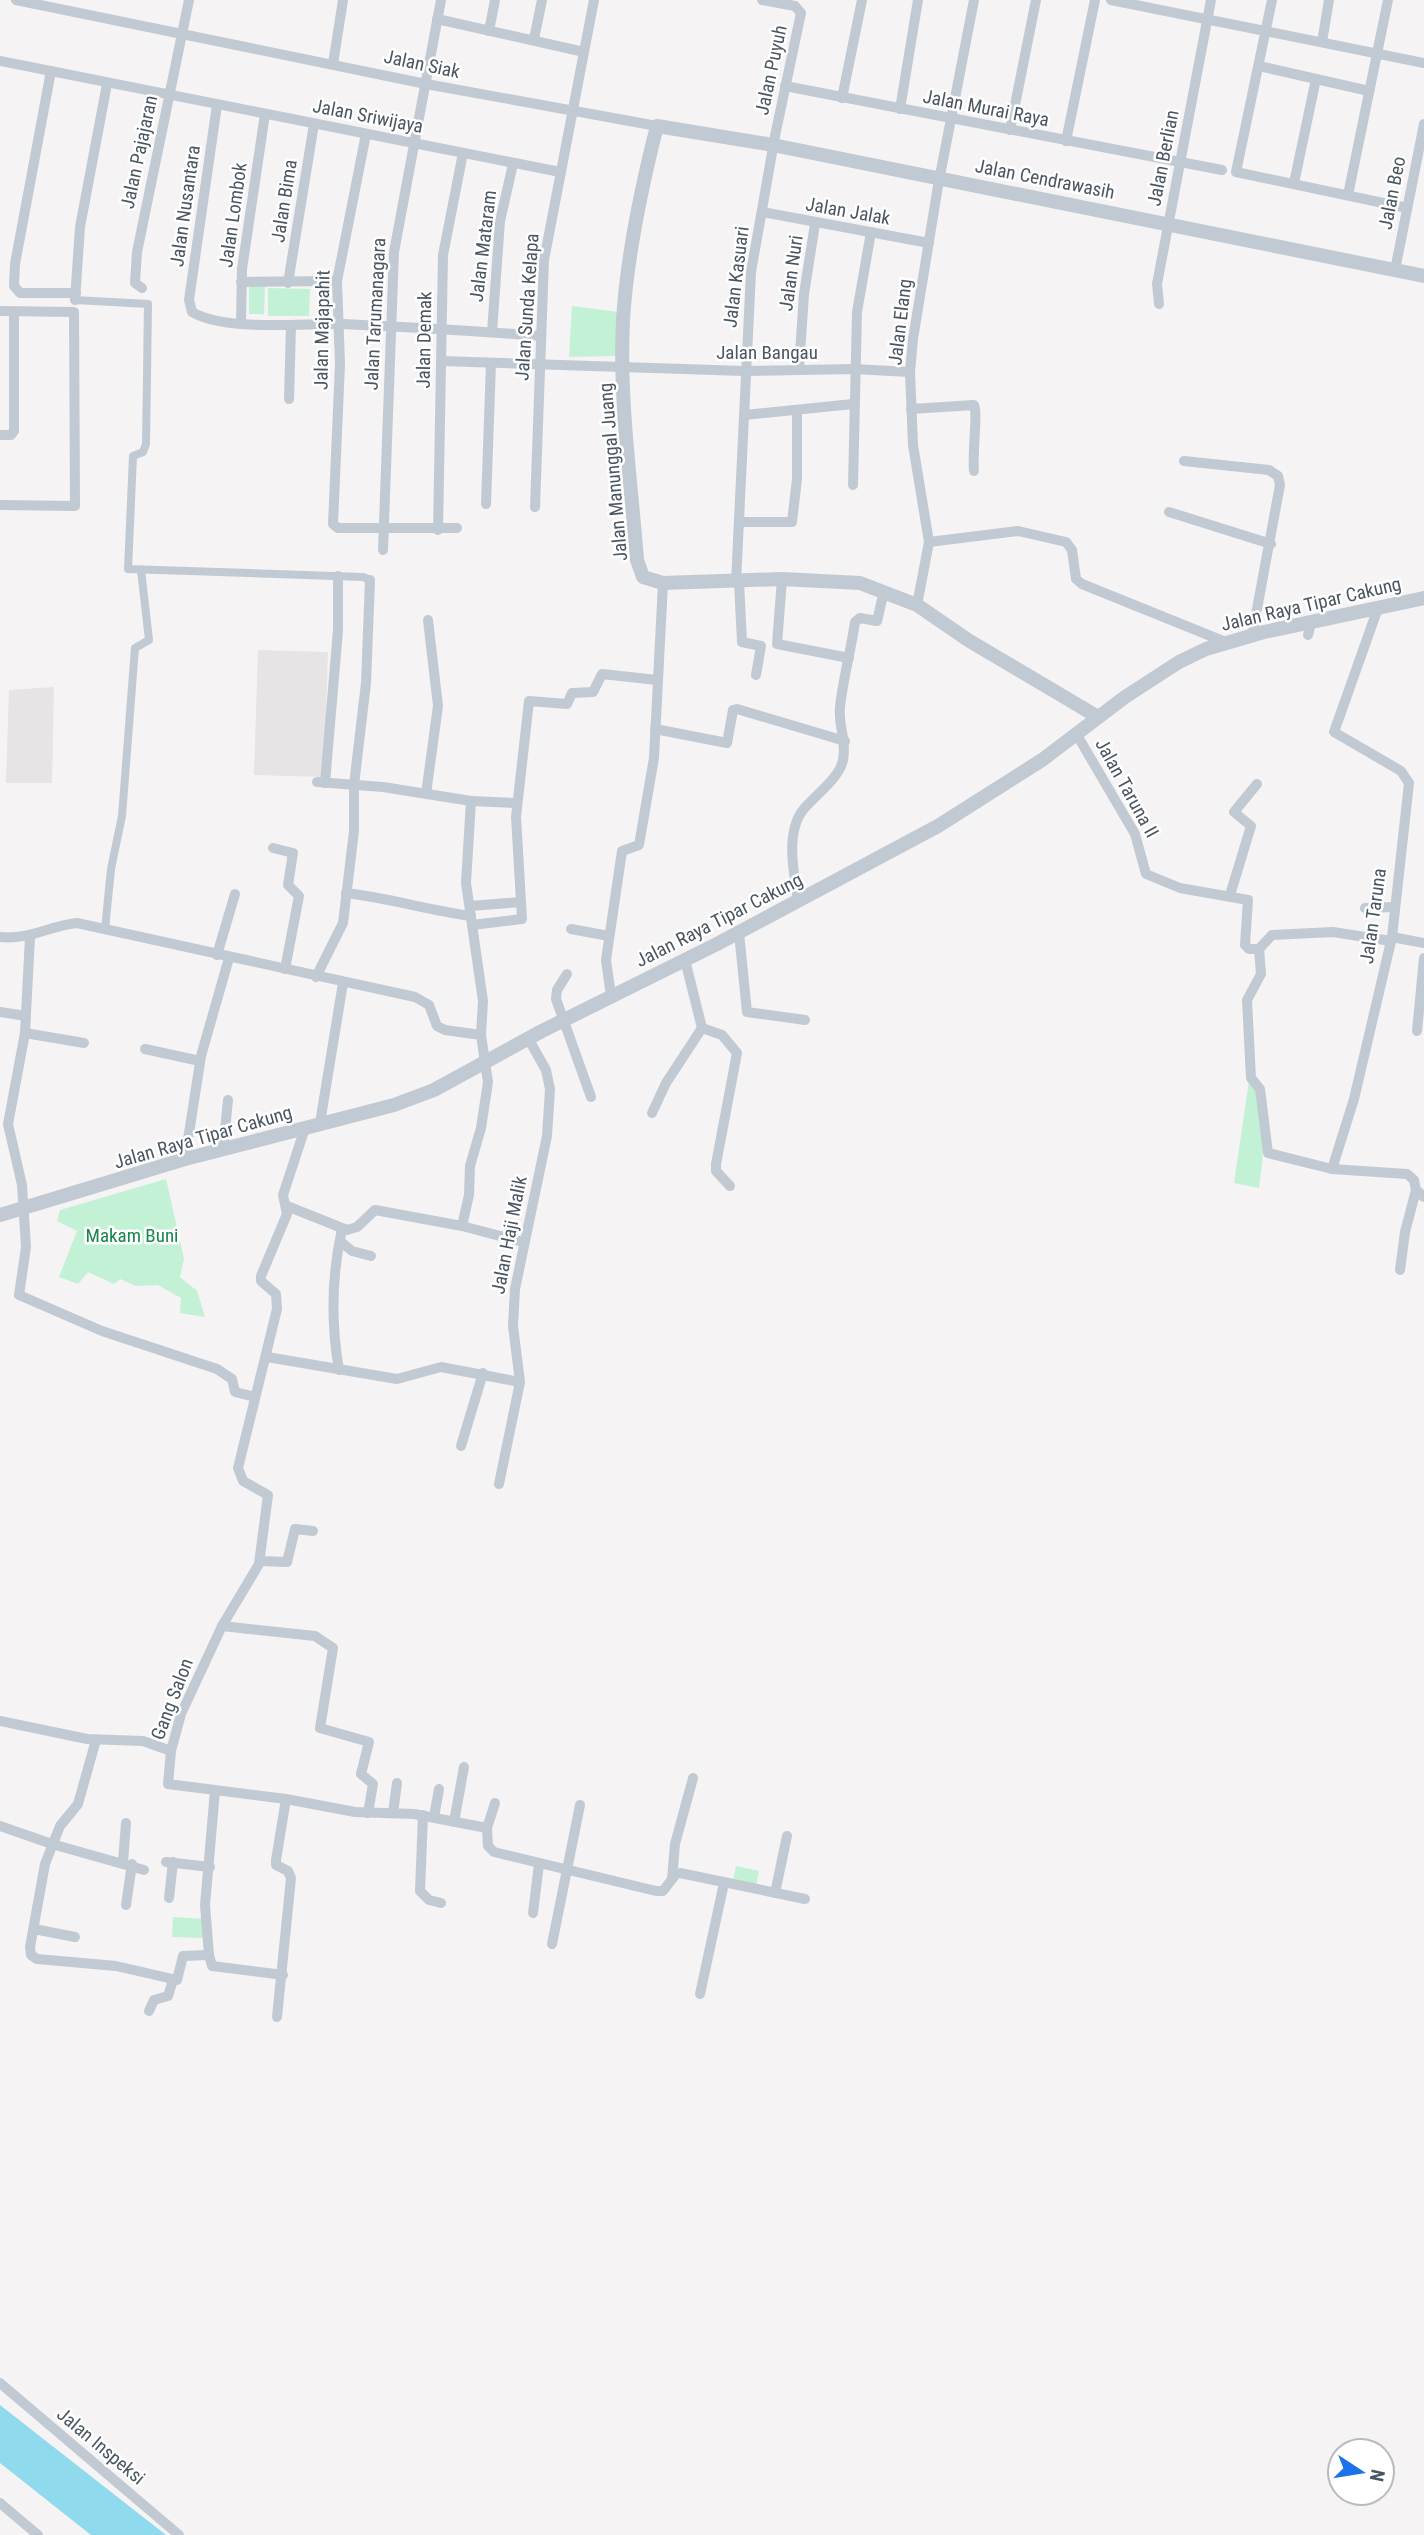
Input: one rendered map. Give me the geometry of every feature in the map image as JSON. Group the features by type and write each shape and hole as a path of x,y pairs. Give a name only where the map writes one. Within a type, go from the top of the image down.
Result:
{"street":[{"name":"Jalan Siak","path":"16,0 426,84 657,126"},
{"path":"182,34 189,0"},
{"name":"Jalan Tarumanagara","path":"383,550 394,252 441,0"},
{"path":"489,31 495,0"},
{"path":"534,39 542,0"},
{"name":"Jalan Sunda Kelapa","path":"535,507 544,260 594,0"},
{"name":"Jalan Puyuh","path":"762,0 794,6 801,13 773,145"},
{"path":"842,99 862,0"},
{"path":"900,109 919,0"},
{"name":"Jalan Elang","path":"929,542 917,472 910,372 939,178 974,0"},
{"path":"1010,130 1036,0"},
{"path":"1066,141 1095,0"},
{"path":"1111,0 1150,4 1424,63"},
{"name":"Jalan Berlian","path":"1159,303 1156,289 1212,0"},
{"path":"1272,0 1236,172 1407,208"},
{"path":"1322,41 1329,0"},
{"path":"1348,195 1388,0"},
{"path":"333,64 339,1"},
{"path":"437,19 584,52"},
{"name":"Jalan Pajajaran","path":"142,288 135,283 135,277 147,196 182,34"},
{"name":"Jalan Sriwijaya","path":"0,61 560,172"},
{"path":"1259,65 1369,91"},
{"path":"51,71 15,264 14,286 20,293 148,304 146,444 143,452 133,456 128,565 131,571 338,576 370,580 366,684 354,785 354,831 346,892 340,933 316,976"},
{"path":"1294,183 1316,79"},
{"path":"75,297 80,227 107,84"},
{"name":"Jalan Murai Raya","path":"785,86 1223,170"},
{"name":"Jalan Nusantara","path":"217,105 189,300 192,312 207,318 241,323"},
{"name":"Jalan Lombok","path":"241,323 241,282 265,114"},
{"name":"Jalan Bima","path":"288,283 314,124"},
{"name":"Jalan Beo","path":"1395,270 1424,124"},
{"name":"Jalan Cendrawasih","path":"657,126 773,145 1424,276"},
{"name":"Jalan Manunggal Juang","path":"657,126 630,255 623,320 623,366 626,440 637,560 643,577 663,583"},
{"name":"Jalan Majapahit","path":"366,134 337,281 333,519 336,527 384,529"},
{"name":"Jalan Kasuari","path":"757,675 761,646 742,642 738,582 739,522 744,371 751,272 773,145"},
{"name":"Jalan Demak","path":"438,530 443,255 463,153"},
{"name":"Jalan Mataram","path":"492,332 500,221 513,164"},
{"name":"Jalan Jalak","path":"762,212 815,224 929,243"},
{"name":"Jalan Nuri","path":"799,369 804,294 815,224"},
{"path":"853,485 857,312 871,232"},
{"path":"241,282 337,281"},
{"path":"0,311 74,312 75,506 0,505"},
{"path":"0,435 11,435 14,431 14,312"},
{"path":"241,323 338,324 541,336"},
{"path":"289,399 291,325"},
{"name":"Jalan Bangau","path":"441,361 744,371 854,369 910,372"},
{"path":"486,503 491,363"},
{"path":"744,415 853,404"},
{"path":"912,410 974,405 977,413 972,445 974,471"},
{"path":"739,522 792,522 797,480 796,411"},
{"path":"1184,461 1274,472 1280,485 1252,636"},
{"path":"1169,512 1271,544"},
{"path":"384,529 457,528"},
{"path":"917,605 929,542 1018,531 1066,542 1072,550 1076,579 1082,584 1228,643"},
{"path":"105,929 111,869 122,816 135,648 149,640 141,570"},
{"path":"338,576 338,630 321,782 471,801 516,803"},
{"path":"782,579 778,645 849,658"},
{"path":"611,996 606,966 622,851 625,848 638,847 646,815 655,729 663,583 847,580 884,591 917,605 968,640 1098,717"},
{"path":"798,900 793,860 796,828 804,809 842,763 845,741 839,730 839,718 855,622 860,618 877,621 884,591"},
{"name":"Jalan Raya Tipar Cakung","path":"0,1215 186,1159 394,1105 435,1090 528,1038 739,933 938,826 1077,735 1098,717 1179,662 1228,643 1312,620 1424,598"},
{"name":"Jalan Taruna","path":"1332,1169 1354,1099 1391,939 1409,783 1407,776 1338,736 1334,728 1352,687 1378,608"},
{"path":"426,794 438,706 428,620"},
{"path":"1308,635 1312,620"},
{"path":"346,892 397,900 432,911 520,922 516,803 529,701 566,704 574,692 593,692 602,674 657,680"},
{"path":"655,729 727,743 733,710 737,709 845,741"},
{"name":"Jalan Taruna II","path":"1077,735 1135,834 1146,874 1180,888 1230,895"},
{"path":"1257,783 1234,812 1251,823 1230,895 1248,900 1245,944 1249,949 1259,949"},
{"path":"462,1226 469,1195 470,1166 486,1096 481,1035 483,1002 466,883 471,801"},
{"path":"273,848 293,853 288,885 299,896 285,968"},
{"path":"217,956 235,894"},
{"path":"471,916 521,902"},
{"path":"1365,908 1394,907"},
{"path":"0,937 30,937 51,926 77,923 421,999 429,1005 437,1026 445,1030 481,1035"},
{"path":"571,929 609,936"},
{"path":"1400,1270 1405,1232 1420,1193 1415,1180 1406,1174 1332,1169 1268,1153 1260,1089 1251,1077 1247,1000 1261,974 1259,949 1272,934 1333,932 1424,943"},
{"path":"739,933 747,1012 805,1020"},
{"path":"30,937 24,1033 4,1117 21,1173 26,1250 18,1292 21,1297 102,1331 217,1369 232,1379 235,1392 255,1397"},
{"path":"186,1159 200,1061 229,958"},
{"path":"1416,1031 1424,958"},
{"path":"652,1113 666,1083 702,1028 685,960"},
{"path":"567,974 555,994 591,1097"},
{"path":"320,1123 343,983"},
{"path":"0,1012 26,1016"},
{"path":"702,1028 722,1035 737,1053 716,1164 716,1171 730,1186"},
{"path":"24,1033 85,1043"},
{"name":"Jalan Haji Malik","path":"499,1484 520,1382 513,1312 523,1242 547,1136 550,1089 546,1070 528,1038"},
{"path":"145,1049 200,1061"},
{"path":"223,1150 228,1100"},
{"name":"Gang Salon","path":"305,1128 283,1195 287,1214 261,1276 261,1281 277,1297 267,1357 238,1468 243,1481 268,1495 260,1561 222,1626 181,1714 170,1751 168,1784 368,1813 428,1816 487,1828"},
{"path":"287,1206 341,1235 352,1251 371,1256"},
{"path":"341,1235 357,1227 376,1210 462,1226 523,1242"},
{"path":"339,1370 333,1340 341,1235"},
{"path":"267,1357 400,1380 441,1367 520,1382"},
{"path":"461,1446 483,1373"},
{"path":"260,1561 287,1562 295,1529 313,1531"},
{"path":"222,1626 315,1636 333,1648 320,1728 369,1742 361,1774 373,1784 368,1813"},
{"path":"0,1721 96,1741 133,1739 170,1751"},
{"path":"96,1741 78,1804 60,1826 45,1864 30,1947 31,1955 37,1959 116,1966 173,1980 179,1978 183,1956 209,1955"},
{"path":"454,1822 464,1767"},
{"path":"672,1879 675,1844 693,1778"},
{"path":"393,1813 397,1783"},
{"path":"439,1789 428,1816 420,1891 429,1900 441,1903"},
{"path":"215,1791 205,1905 212,1966 283,1975"},
{"path":"277,2017 291,1878 288,1871 278,1867 276,1860 286,1799"},
{"path":"495,1803 487,1828 491,1850 656,1891 667,1887 680,1872 805,1899"},
{"path":"552,1944 580,1805"},
{"path":"126,1824 126,1905"},
{"path":"0,1826 144,1870"},
{"path":"775,1893 787,1836"},
{"path":"169,1898 169,1862 209,1867"},
{"path":"533,1913 539,1864"},
{"path":"700,1994 724,1883"},
{"path":"34,1929 75,1937"},
{"path":"149,2011 154,2000 166,1998 173,1980"},
{"name":"Jalan Inspeksi","path":"0,2383 179,2535"},
{"path":"0,2503 38,2535"}],"shaded area":[{"path":"258,650 328,652 324,777 254,775"},
{"path":"54,687 52,783 6,783 9,690"}],"green space":[{"path":"249,284 265,285 264,314 249,314"},
{"path":"268,288 310,289 309,316 268,316"},
{"path":"572,306 618,312 617,356 569,357"},
{"path":"1249,1081 1256,1091 1262,1118 1263,1148 1259,1188 1234,1183"},
{"name":"Makam Buni","path":"166,1179 184,1259 180,1277 197,1291 205,1317 180,1313 181,1298 158,1285 136,1286 120,1279 114,1284 88,1272 78,1284 59,1277 77,1231 57,1221 60,1210"},
{"path":"736,1866 759,1871 756,1886 733,1881"},
{"path":"173,1917 206,1919 205,1938 172,1937"}],"water":[{"path":"0,2405 166,2535 91,2535 0,2463"}]}
